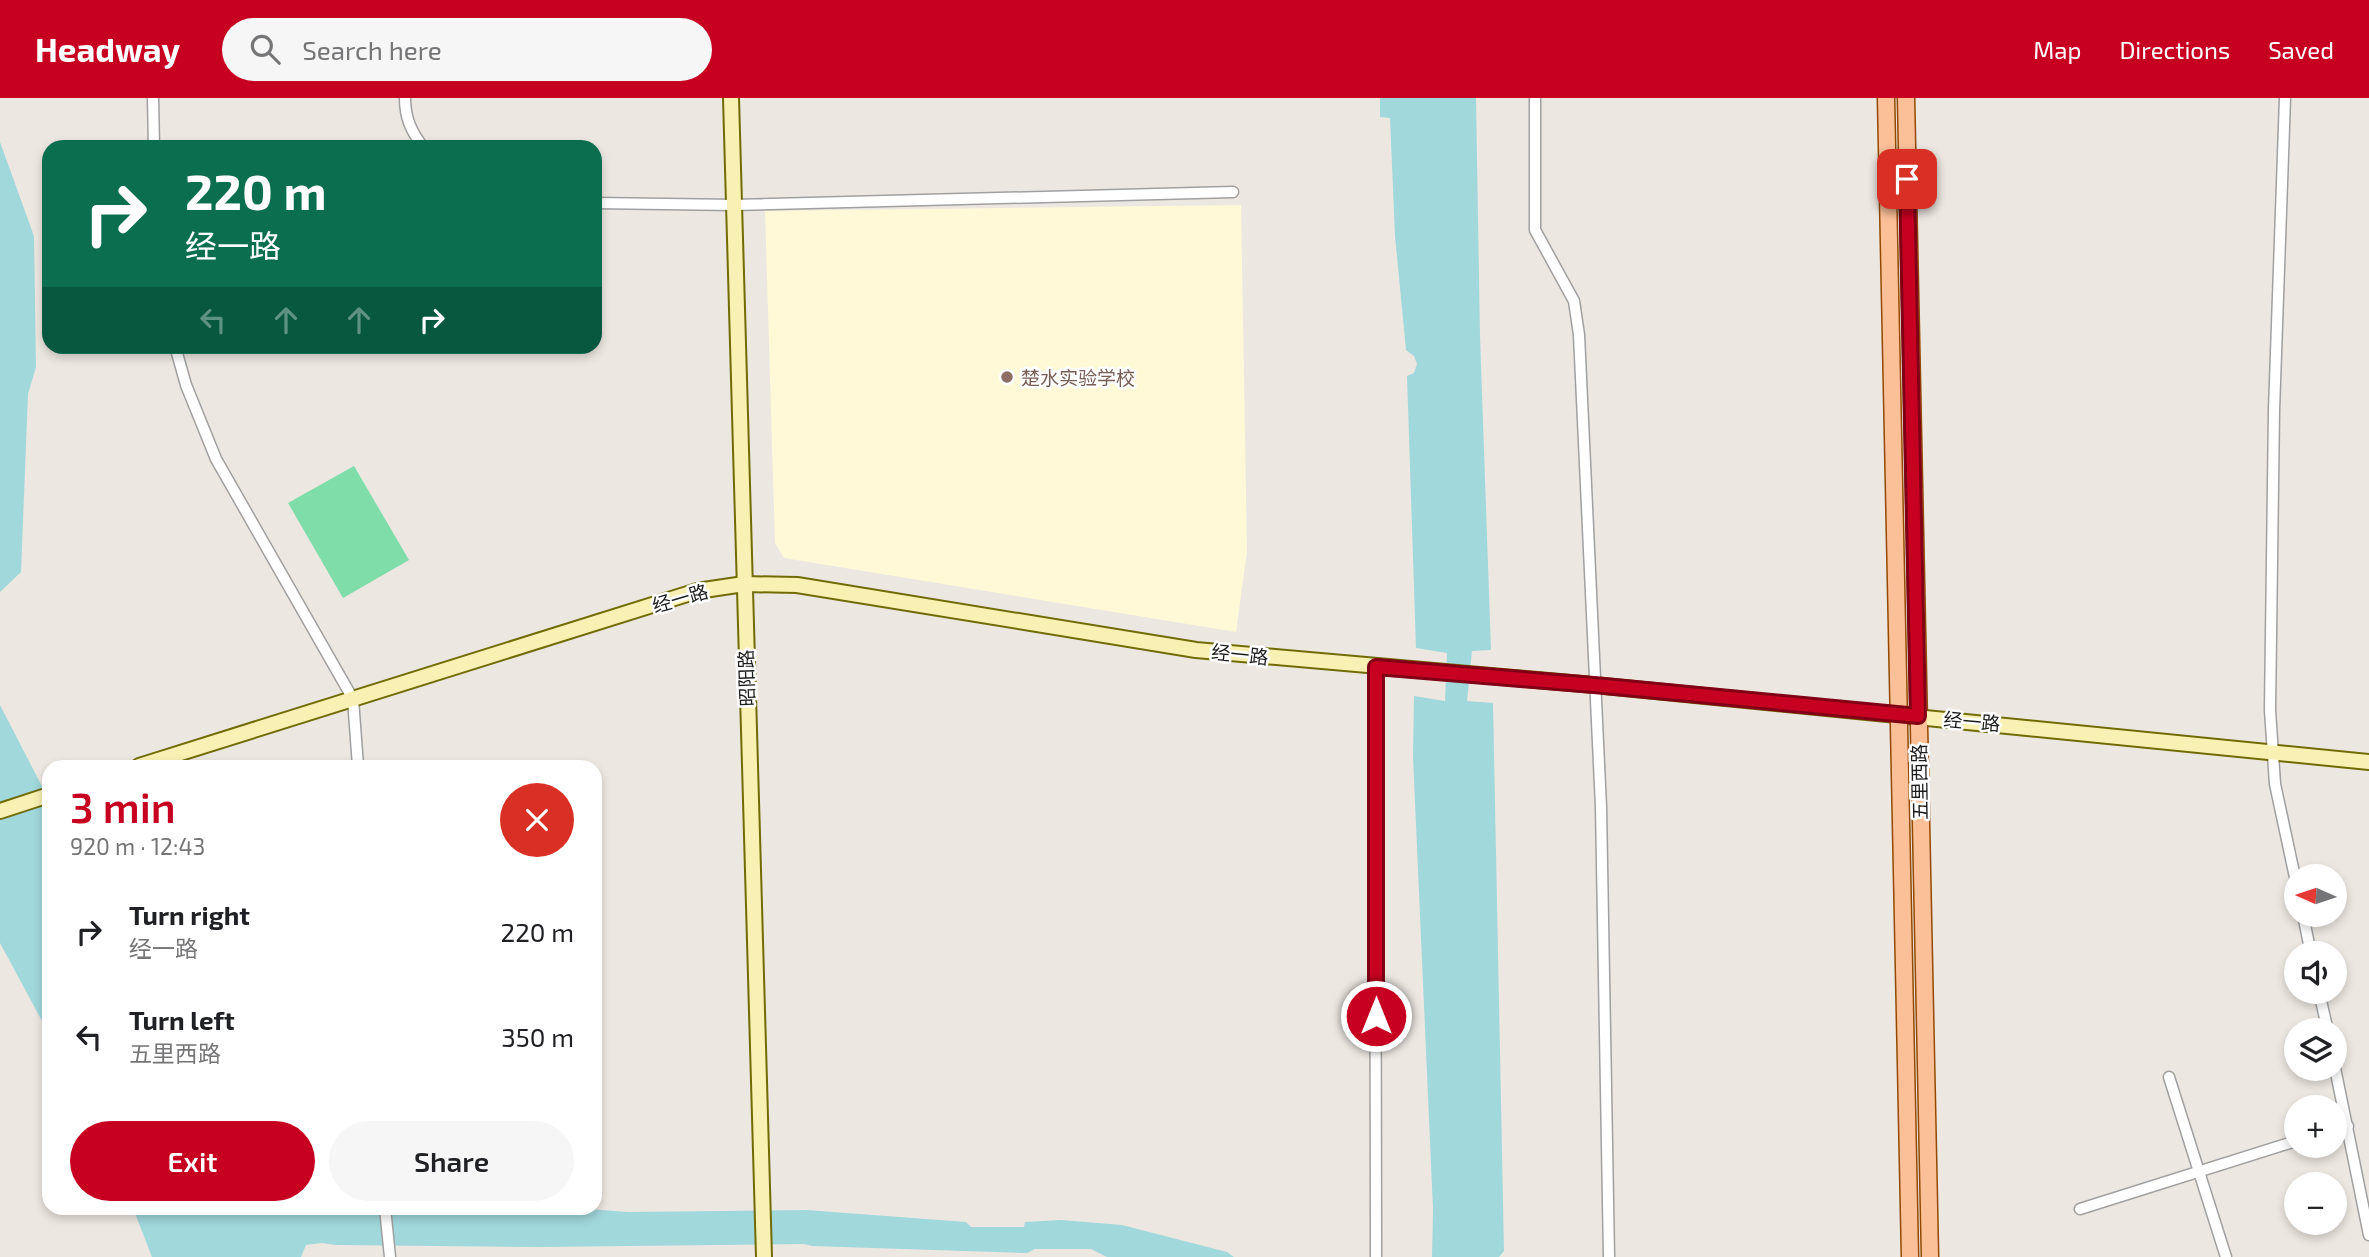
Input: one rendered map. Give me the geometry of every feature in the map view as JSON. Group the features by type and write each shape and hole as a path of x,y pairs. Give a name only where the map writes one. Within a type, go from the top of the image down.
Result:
{"main road":[{"name":"五里西路","path":"1886,98 1910,1257"},
{"name":"五里西路","path":"1906,98 1930,1257"}],"street":[{"path":"153,98 153,140"},
{"path":"405,98 405,114 419,140"},
{"name":"昭阳路","path":"732,98 764,1257"},
{"path":"1535,98 1535,230 1574,301 1579,335 1601,807 1609,1257"},
{"path":"2285,98 2274,410 2272,751 2275,784 2292,864"},
{"path":"602,203 734,205 1233,192"},
{"path":"177,354 186,385 216,459 353,699 358,760"},
{"name":"经一路","path":"158,760 697,592 744,583 797,585 1196,650 1899,714 2369,762"},
{"path":"1376,667 1376,1257"},
{"path":"0,811 42,797"},
{"path":"2169,1077 2226,1257"},
{"path":"2338,1081 2369,1235"},
{"path":"2080,1209 2284,1145"},
{"path":"386,1215 389,1254"}],"shaded area":[{"name":"楚水实验学校","path":"1241,205 1247,552 1236,632 784,558 775,543 765,211"}],"green space":[{"path":"354,466 409,560 343,598 288,503"}],"water":[{"path":"1380,98 1476,98 1480,336 1491,650 1472,651 1467,701 1493,703 1504,1251 1499,1257 1432,1257 1433,1209 1413,757 1414,696 1445,701 1447,653 1416,648 1407,376 1414,373 1417,364 1414,356 1406,350 1395,236 1390,118 1380,117"},
{"path":"0,142 34,236 36,367 28,394 21,572 0,592"},
{"path":"0,705 42,786 42,1021 0,943"},
{"path":"602,1210 806,1210 966,1222 971,1227 1024,1227 1025,1222 1061,1220 1122,1225 1227,1252 1234,1257 1107,1257 1091,1249 1035,1249 1027,1253 804,1244 538,1247 322,1243 306,1245 301,1257 152,1257 136,1215 602,1215"}],"place":[{"name":"楚水实验学校","path":"1007,377"}],"route":[{"path":"1376,1016 1376,667 1918,716 1907,179"}]}
